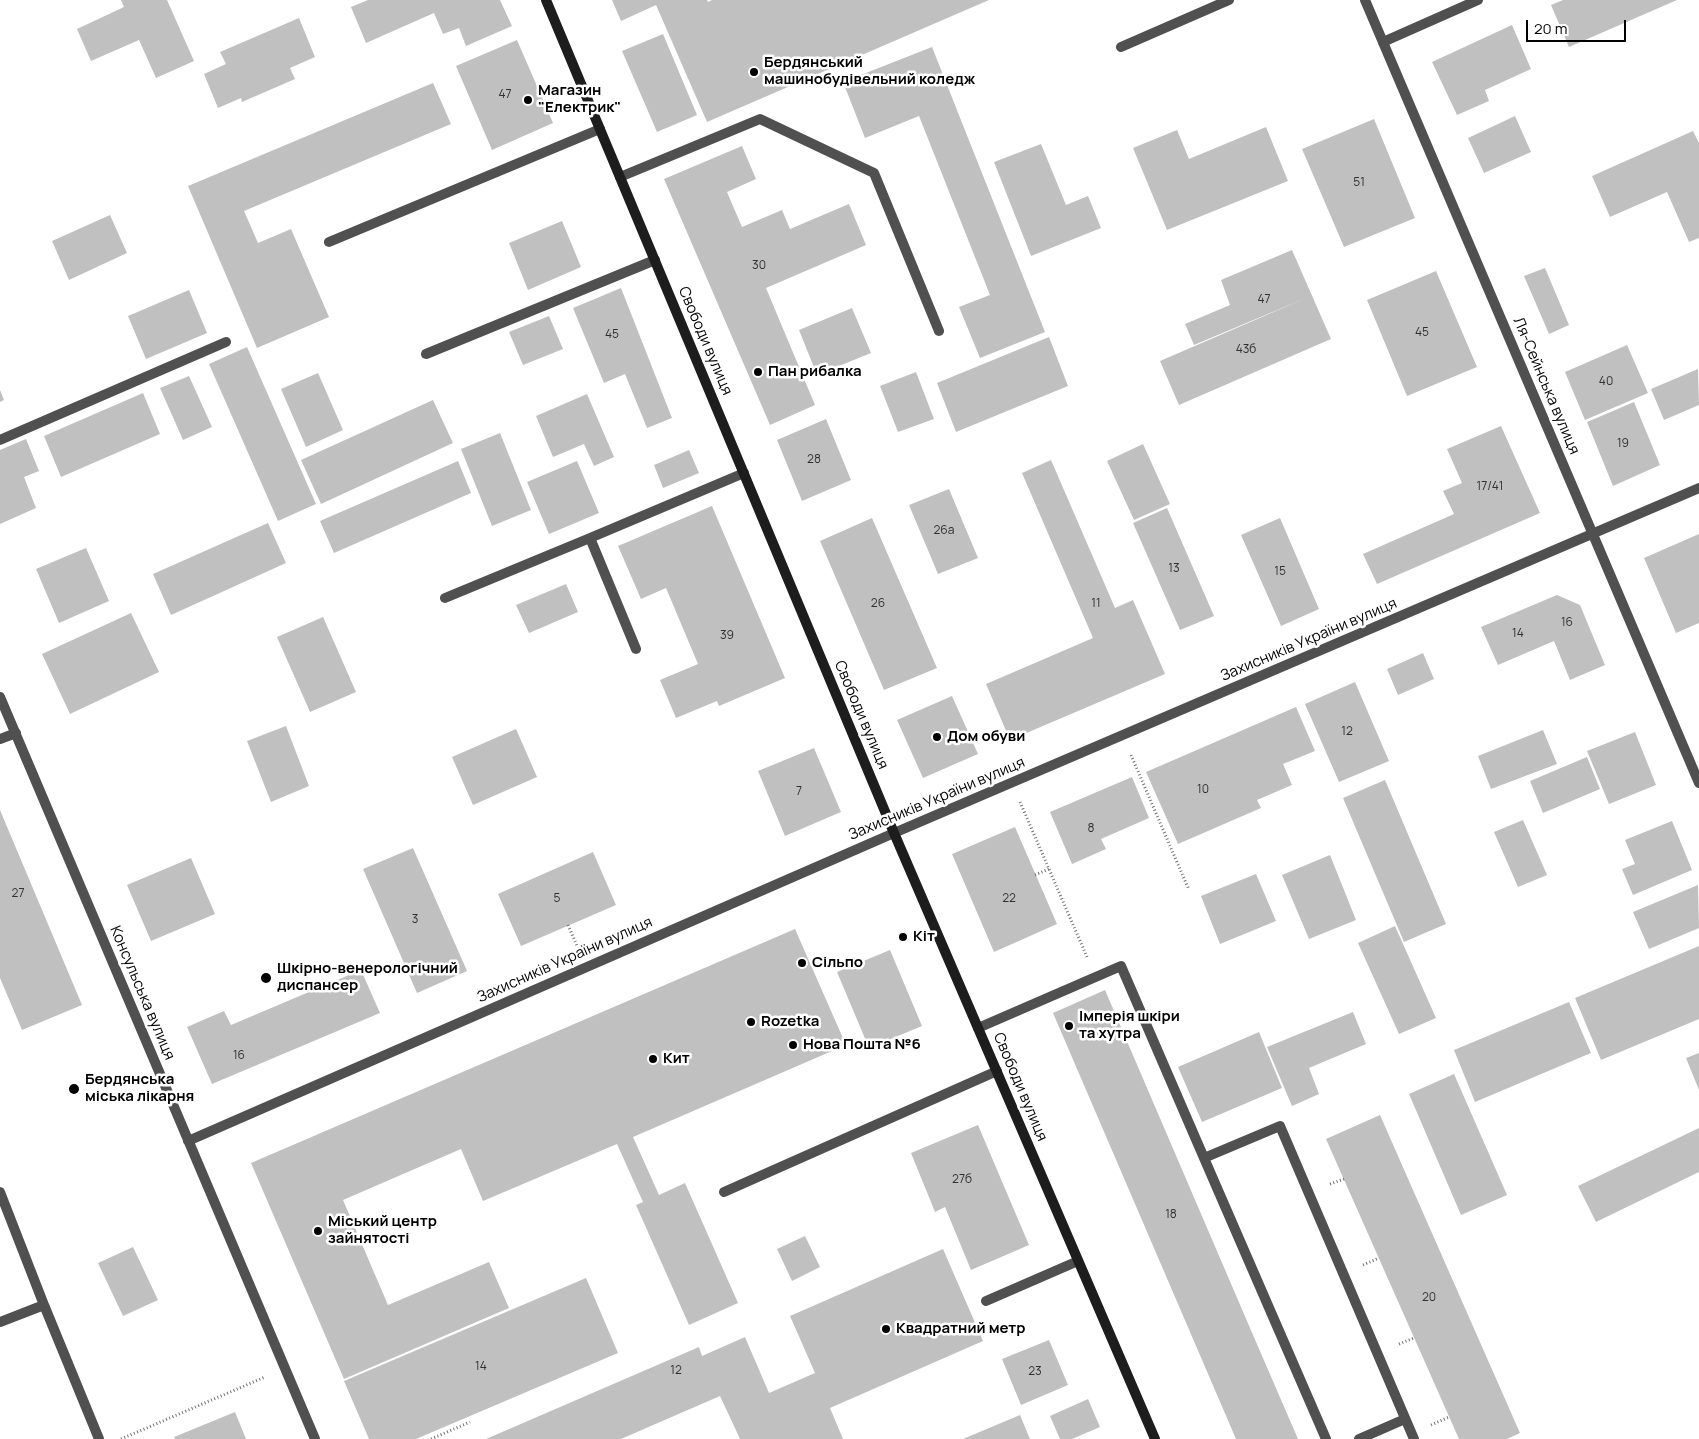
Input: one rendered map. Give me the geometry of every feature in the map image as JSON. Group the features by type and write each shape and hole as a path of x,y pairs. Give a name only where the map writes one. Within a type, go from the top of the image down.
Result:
{"main road":[{"name":"Свободи вулиця","path":"546,0 894,833 1155,1439"}],"street":[{"path":"1121,47 1229,0"},
{"name":"Ля-Сейнська вулиця","path":"1365,0 1699,783"},
{"path":"1383,42 1478,0"},
{"path":"620,177 760,119 874,173 939,331"},
{"path":"329,242 600,129"},
{"path":"426,354 655,260"},
{"path":"0,440 226,342"},
{"path":"445,598 744,473"},
{"name":"Захисників України вулиця","path":"188,1141 894,833 1699,488"},
{"path":"590,538 636,649"},
{"name":"Консульська вулиця","path":"0,697 315,1439"},
{"path":"0,739 16,733"},
{"path":"978,1028 1121,966 1326,1439"},
{"path":"724,1192 997,1071"},
{"path":"1204,1158 1280,1126 1414,1439"},
{"path":"0,1192 44,1305 100,1439"},
{"path":"986,1301 1078,1262"},
{"path":"0,1322 44,1305"},
{"path":"1359,1439 1405,1419"}],"path":[{"path":"1122,736 1189,890"},
{"path":"1011,783 1096,977"},
{"path":"1036,875 1049,869"},
{"path":"121,1439 285,1369"},
{"path":"431,1439 470,1422"}],"building":[{"path":"121,0 167,0 194,61 156,78 139,40 91,61 77,29 124,7"},
{"path":"368,0 500,0 512,26 466,46 459,28 443,34 434,13 366,43 351,7"},
{"name":"Бердянський машинобудівельний коледж","path":"612,0 707,0 708,2 712,0 989,0 707,122 656,5 621,21"},
{"path":"1563,0 1677,0 1569,47 1551,5"},
{"path":"299,18 315,57 290,68 295,79 242,102 241,98 218,108 204,74 226,64 220,52"},
{"path":"1512,25 1531,69 1485,90 1489,101 1457,115 1432,62"},
{"path":"663,34 697,115 657,132 622,51"},
{"path":"517,40 553,123 492,150 456,66"},
{"path":"932,47 1045,332 980,358 959,307 990,295 919,116 865,138 843,82"},
{"path":"433,83 451,124 244,211 258,243 291,229 329,317 257,348 188,186"},
{"path":"1515,116 1531,152 1484,173 1468,138"},
{"path":"1374,119 1415,218 1344,247 1302,149"},
{"path":"1266,127 1288,181 1167,230 1133,148 1177,130 1189,159"},
{"path":"1693,131 1699,143 1699,238 1689,242 1667,192 1610,217 1592,176"},
{"path":"1041,144 1066,205 1088,196 1101,228 1031,256 994,162"},
{"path":"742,146 756,179 727,192 742,227 782,210 790,229 849,204 866,245 766,288 815,405 770,425 664,179"},
{"path":"110,215 127,253 69,280 52,241"},
{"path":"562,221 581,267 528,290 509,243"},
{"path":"1292,250 1331,339 1179,405 1160,361 1306,298 1194,345 1185,324 1230,305 1221,280"},
{"path":"1545,268 1569,325 1549,334 1524,276"},
{"path":"1436,271 1477,367 1407,396 1367,300"},
{"path":"621,288 672,418 647,428 625,374 604,383 573,308"},
{"path":"189,290 207,333 146,359 128,316"},
{"path":"852,308 871,353 817,375 799,330"},
{"path":"549,316 563,349 523,365 509,332"},
{"path":"1049,337 1068,386 956,432 937,383"},
{"path":"1627,345 1648,393 1585,420 1565,372"},
{"path":"247,347 316,504 278,521 209,364"},
{"path":"1698,369 1699,405 1664,420 1651,389"},
{"path":"916,372 934,419 898,432 880,386"},
{"path":"318,373 343,430 306,447 281,389"},
{"path":"189,376 212,427 183,440 160,388"},
{"path":"0,390 4,400 0,402"},
{"path":"143,393 160,434 61,477 44,436"},
{"path":"587,394 614,457 594,466 584,444 553,457 536,416"},
{"path":"433,400 453,443 321,504 301,460"},
{"path":"1634,402 1660,465 1613,486 1587,422"},
{"path":"826,419 851,480 802,501 777,440"},
{"path":"1501,426 1540,513 1377,584 1363,554 1454,514 1443,491 1462,483 1447,449"},
{"path":"500,433 531,510 492,526 461,449"},
{"path":"26,439 39,471 24,477 36,508 0,524 0,450"},
{"path":"1143,444 1170,504 1134,520 1107,461"},
{"path":"689,450 699,473 663,488 654,465"},
{"path":"1051,460 1115,608 1133,600 1165,674 1010,740 986,684 1093,638 1022,473"},
{"path":"458,461 471,493 334,553 320,521"},
{"path":"577,461 599,513 549,534 527,482"},
{"path":"949,489 978,558 938,574 909,505"},
{"path":"712,506 785,678 719,706 717,701 676,718 660,680 698,664 666,588 641,599 618,546"},
{"path":"1167,508 1214,616 1180,630 1133,523"},
{"path":"872,518 937,668 884,690 820,541"},
{"path":"1280,518 1319,609 1281,626 1241,535"},
{"path":"268,523 286,563 171,615 153,574"},
{"path":"1699,534 1699,623 1676,633 1644,558"},
{"path":"86,548 109,601 59,623 36,569"},
{"path":"566,584 578,612 529,633 516,605"},
{"path":"1557,595 1580,605 1605,665 1570,680 1554,641 1498,665 1481,627"},
{"path":"131,613 159,672 70,714 42,654"},
{"path":"323,617 356,692 310,712 277,637"},
{"path":"1423,653 1434,679 1398,695 1387,669"},
{"path":"1355,682 1389,761 1339,782 1305,704"},
{"name":"Дом обуви","path":"952,696 978,754 923,778 897,720"},
{"path":"1296,707 1315,751 1283,764 1292,785 1257,800 1261,808 1178,844 1146,772"},
{"path":"286,726 309,786 271,802 247,741"},
{"path":"516,729 537,777 473,805 452,757"},
{"path":"1543,730 1557,764 1491,789 1478,756"},
{"path":"1635,732 1656,785 1609,804 1587,751"},
{"path":"814,748 841,812 785,836 758,771"},
{"path":"1587,757 1600,789 1543,813 1530,781"},
{"path":"1132,777 1149,818 1101,839 1106,849 1072,864 1050,812"},
{"path":"1385,780 1446,924 1404,942 1343,798"},
{"path":"0,810 82,1005 22,1030 0,978"},
{"path":"1523,820 1547,875 1518,887 1494,832"},
{"path":"1672,821 1692,870 1633,895 1622,869 1635,864 1625,840"},
{"path":"1015,827 1057,924 994,952 952,854"},
{"path":"413,848 467,971 417,993 363,869"},
{"path":"593,852 616,905 521,946 498,894"},
{"path":"1330,855 1356,920 1309,939 1282,875"},
{"path":"191,858 215,914 151,941 127,885"},
{"path":"1256,874 1276,921 1220,944 1201,896"},
{"path":"1698,885 1699,928 1649,949 1633,912"},
{"path":"1395,926 1436,1018 1399,1034 1358,943"},
{"path":"795,929 846,1045 633,1137 659,1195 685,1183 738,1303 689,1325 636,1205 643,1202 617,1144 483,1201 461,1149 343,1200 388,1305 489,1262 509,1308 344,1379 251,1163"},
{"path":"1699,946 1699,1019 1601,1060 1575,998"},
{"path":"890,950 922,1026 869,1048 837,972"},
{"path":"361,970 380,1013 212,1084 187,1027 224,1011 231,1025"},
{"path":"1105,990 1298,1439 1236,1439 1053,1013"},
{"path":"1569,1002 1591,1053 1475,1102 1454,1050"},
{"path":"1353,1012 1366,1044 1309,1068 1319,1094 1292,1106 1267,1047"},
{"path":"1259,1032 1282,1088 1202,1122 1178,1067"},
{"path":"1699,1053 1699,1090 1686,1058"},
{"path":"1454,1074 1507,1195 1461,1215 1409,1094"},
{"path":"1380,1115 1520,1433 1507,1439 1459,1439 1326,1139"},
{"path":"978,1125 1029,1245 971,1270 945,1207 935,1212 911,1153"},
{"path":"1699,1128 1699,1172 1596,1222 1578,1186"},
{"path":"805,1236 820,1267 792,1281 777,1249"},
{"path":"133,1247 158,1300 123,1316 98,1263"},
{"path":"943,1249 983,1341 830,1408 843,1439 740,1439 720,1396 621,1439 486,1439 699,1347 702,1356 745,1337 769,1393 815,1373 790,1316"},
{"path":"586,1278 618,1353 416,1439 369,1439 344,1381"},
{"path":"1049,1340 1068,1385 1021,1405 1002,1359"},
{"path":"1088,1399 1100,1427 1072,1439 1060,1439 1050,1416"},
{"path":"235,1412 246,1439 175,1439 174,1437"},
{"path":"1020,1415 1030,1439 963,1439"}],"place":[{"name":"Бердянський машинобудівельний коледж","path":"754,72"},
{"name":"Магазин \"Електрик\"","path":"528,100"},
{"name":"Пан рибалка","path":"758,372"},
{"name":"Дом обуви","path":"937,737"},
{"name":"Кіт","path":"903,937"},
{"name":"Сільпо","path":"802,963"},
{"name":"Шкірно-венерологічний диспансер","path":"266,978"},
{"name":"Rozetka","path":"751,1022"},
{"name":"Імперія шкіри та хутра","path":"1069,1026"},
{"name":"Нова Пошта №6","path":"793,1045"},
{"name":"Кит","path":"653,1059"},
{"name":"Бердянська міська лікарня","path":"74,1089"},
{"name":"Міський центр зайнятості","path":"318,1231"},
{"name":"Квадратний метр","path":"886,1329"}]}
